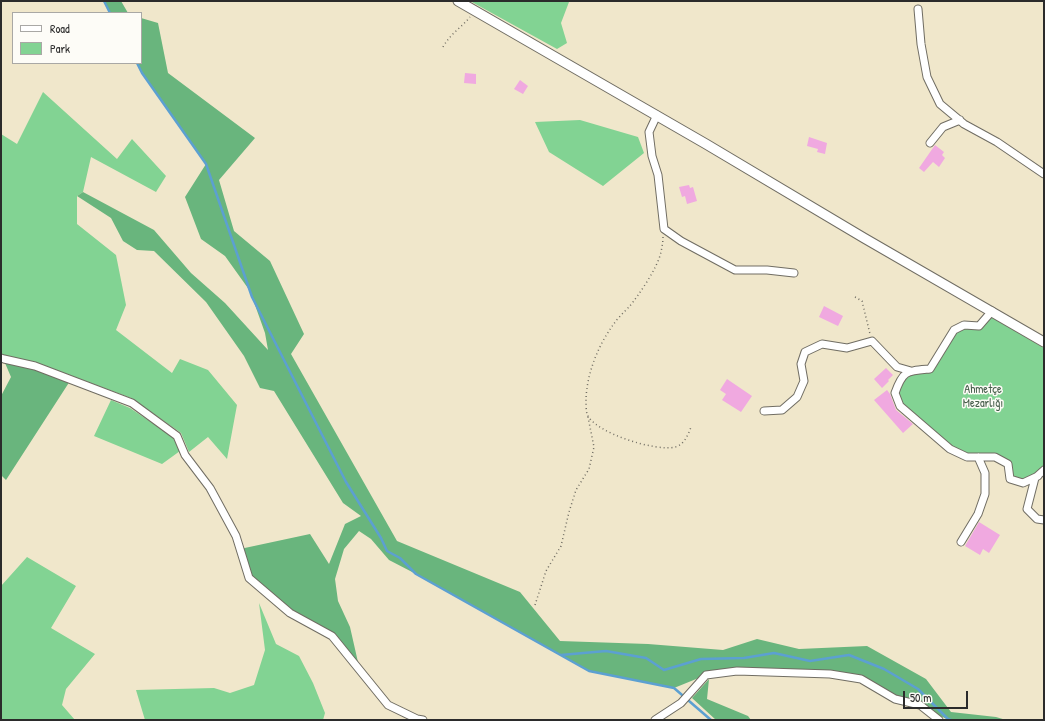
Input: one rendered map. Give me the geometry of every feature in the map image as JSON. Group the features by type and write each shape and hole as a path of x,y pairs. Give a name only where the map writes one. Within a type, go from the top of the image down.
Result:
{"street":[{"path":"458,1 657,115 864,238 1044,342"},
{"path":"918,9 921,44 928,77 940,104 960,120 997,142 1044,174"},
{"path":"657,115 649,132 652,156 658,175 664,229 681,241 735,270 767,270 794,273"},
{"path":"930,143 943,127 960,120"},
{"path":"764,412 782,410 797,397 804,381 801,364 805,352 822,344 847,348 872,341 897,367 911,371 930,369 954,330 964,325 979,326 992,311"},
{"path":"1,358 35,366 132,404 177,436 185,455 210,488 236,536 249,578 290,613 332,636 388,705 417,719 423,720"},
{"path":"911,371 899,380 894,393 900,406 950,449 967,457 995,457 1008,464 1010,479 1023,483 1038,476"},
{"path":"961,542 978,514 985,494 985,473 978,457"},
{"path":"1044,470 1035,478 1027,509 1037,519 1044,520"},
{"path":"655,720 681,703 706,675 737,671 830,674 861,679 895,698 920,705 938,720"}],"path":[{"path":"443,47 449,37 462,27 475,11"},
{"path":"535,605 546,571 561,546 576,490 589,469 594,447 586,400 590,375 599,349 613,324 630,306 647,281 661,254 664,229"},
{"path":"855,297 862,301 872,341"},
{"path":"588,415 599,428 619,438 657,448 676,447 687,438 691,427"}],"green space":[{"path":"104,1 121,1 127,12 110,12"},
{"path":"470,1 568,1 569,2 561,23 567,43 557,49"},
{"path":"142,18 158,23 168,73 255,138 219,180 234,231 270,261 304,334 291,354 397,541 520,592 560,641 648,644 723,650 757,639 799,649 867,646 926,679 951,712 996,717 1006,720 949,720 861,679 786,673 706,675 674,688 589,671 389,560 371,539 359,531 344,549 335,579 338,601 350,627 360,671 332,636 290,613 249,578 240,549 310,534 329,564 345,524 361,516 343,503 274,391 260,388 244,356 206,302 154,251 137,250 123,241 111,218 77,196 83,192 154,230 191,273 225,303 268,350 265,333 250,291 225,256 201,239 185,197 206,164 142,73 138,64 142,64"},
{"path":"43,92 117,159 132,139 166,176 156,192 91,157 83,192 77,196 77,224 116,255 126,305 116,330 172,373 180,359 208,370 237,405 227,459 208,437 189,452 181,433 131,398 37,363 1,358 1,134 17,144"},
{"path":"580,120 638,137 644,153 603,186 549,152 535,122"},
{"name":"Ahmetçe Mezarlığı","path":"989,315 1044,348 1044,470 1023,483 1010,479 1008,464 995,457 967,457 950,449 900,406 895,393 911,371 930,369 954,330 964,325 979,326"},
{"path":"5,363 35,366 70,381 6,480 1,475 1,396 11,377"},
{"path":"111,400 130,408 173,437 180,451 162,464 94,436"},
{"path":"27,557 76,586 51,628 95,654 66,689 62,705 75,720 1,720 1,586"},
{"path":"259,603 276,644 299,656 313,683 325,713 323,720 145,720 136,690 214,688 230,693 254,685 265,650"},
{"path":"709,679 707,699 748,716 751,720 716,720 692,698"}],"building":[{"path":"465,73 476,74 476,84 464,83"},
{"path":"520,80 528,86 523,94 514,89"},
{"path":"809,137 827,143 825,154 817,152 818,149 807,146"},
{"path":"935,145 944,152 942,155 945,158 939,167 933,162 924,172 919,168"},
{"path":"689,185 690,188 693,187 697,201 687,204 685,196 682,197 679,187"},
{"path":"824,306 843,316 838,326 819,317"},
{"path":"886,368 893,375 882,388 874,379"},
{"path":"727,379 752,396 741,412 722,400 726,394 720,390"},
{"path":"887,390 896,410 913,424 903,433 874,400"},
{"path":"979,522 1000,535 989,553 983,549 980,555 965,546"}],"waterway":[{"path":"104,1 110,12"},
{"path":"138,64 142,73 206,164 252,297 346,482 381,538 387,551 400,558 416,574 589,671 674,688 711,720"},
{"path":"561,655 606,651 646,658 664,670 701,659 744,658 774,653 810,661 849,655 884,669 918,689 948,719 951,720"}]}
